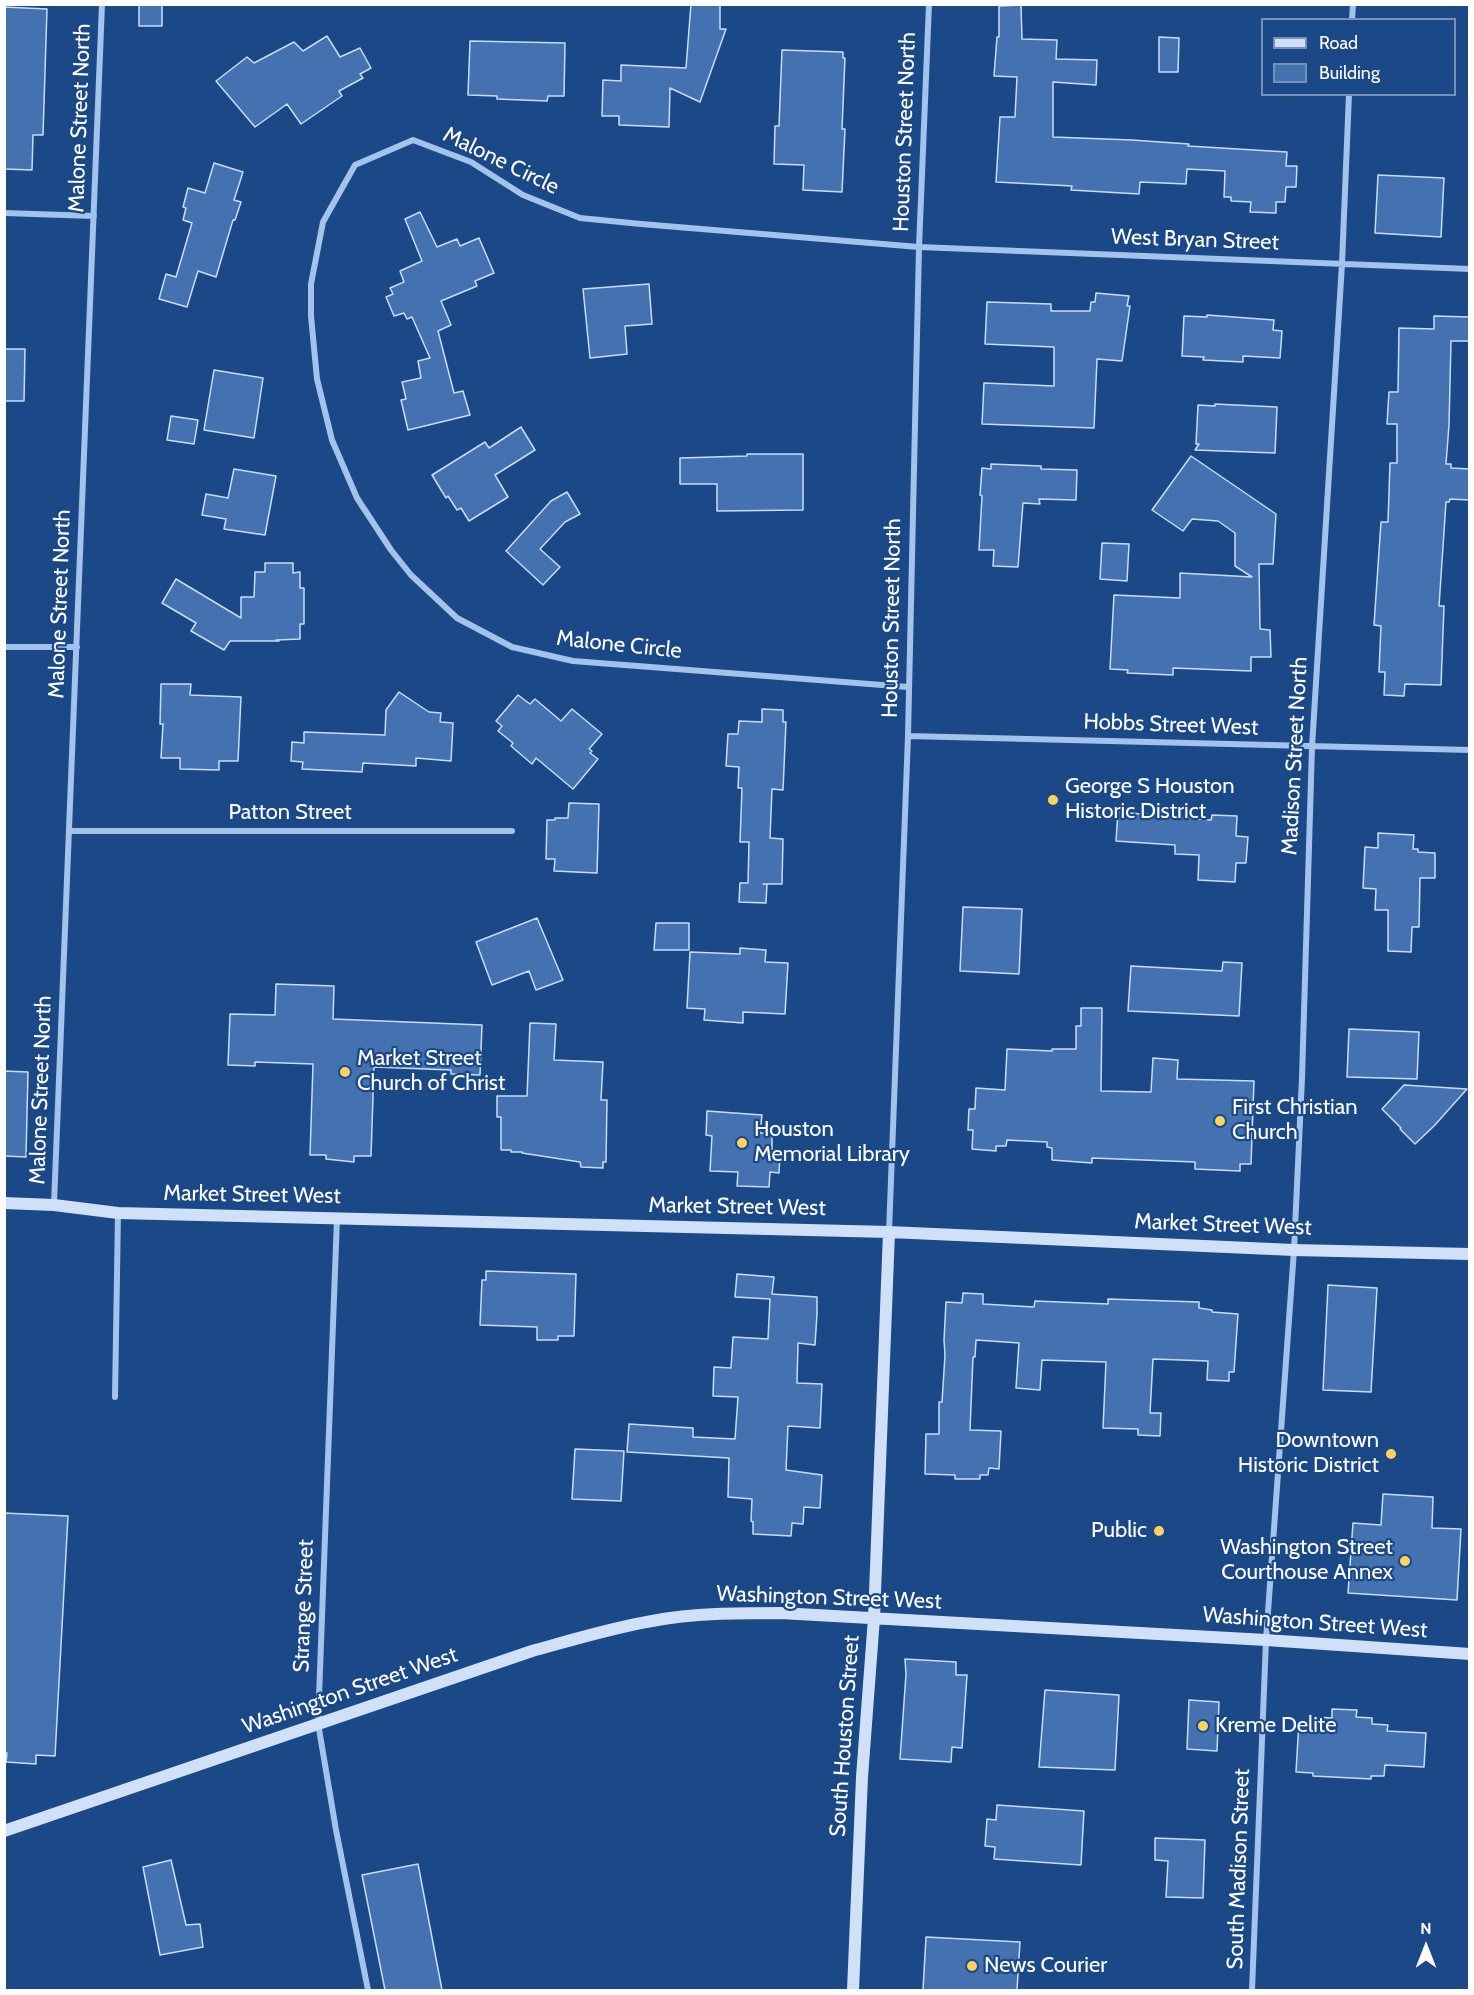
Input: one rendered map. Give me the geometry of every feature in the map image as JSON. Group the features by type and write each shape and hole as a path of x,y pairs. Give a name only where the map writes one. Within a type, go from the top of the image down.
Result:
{"street":[{"name":"Malone Street North","path":"54,1205 102,4"},
{"name":"Houston Street North","path":"889,1232 908,736 919,247 928,4"},
{"name":"Madison Street North","path":"1266,1640 1294,1250 1312,747 1342,264 1349,96"},
{"name":"Malone Circle","path":"908,687 573,661 512,647 457,618 411,575 391,550 357,498 332,440 317,379 311,316 311,284 322,222 355,165 413,140 471,162 523,195 580,218 919,247"},
{"path":"4,213 94,216"},
{"name":"West Bryan Street","path":"919,247 1470,269"},
{"path":"4,647 76,646"},
{"name":"Hobbs Street West","path":"908,736 1470,750"},
{"name":"Patton Street","path":"69,831 512,831"},
{"name":"Market Street West","path":"4,1203 54,1205 118,1213 889,1232 1294,1250 1470,1254"},
{"path":"115,1396 118,1213"},
{"name":"Strange Street","path":"337,1218 318,1723 336,1830 368,1990"},
{"name":"South Houston Street","path":"853,1990 862,1777 874,1618 889,1232"},
{"name":"Washington Street West","path":"4,1831 532,1651 654,1620 717,1614 780,1613 1266,1640 1470,1654"},
{"name":"South Madison Street","path":"1252,1990 1266,1640"}],"building":[{"path":"139,4 162,4 162,26 139,26"},
{"path":"691,4 720,5 720,29 726,29 700,102 670,88 669,127 619,125 619,116 602,116 603,80 621,81 621,65 686,68"},
{"path":"1021,5 1022,39 1057,40 1056,59 1097,60 1096,85 1053,82 1053,137 1132,140 1287,152 1286,166 1297,166 1296,187 1286,187 1285,202 1276,202 1276,213 1250,212 1251,202 1231,201 1231,197 1224,197 1225,171 1187,169 1186,184 1140,182 1139,194 1071,190 1072,186 996,182 1000,117 1015,117 1017,77 994,76 997,37 999,37 999,6"},
{"path":"4,7 47,9 43,135 33,135 32,170 4,169"},
{"path":"327,36 340,57 360,48 371,68 360,74 363,78 339,91 342,96 301,124 287,104 255,127 216,81 247,57 254,63 294,42 303,51"},
{"path":"1159,37 1179,38 1178,72 1159,72"},
{"path":"470,41 565,43 564,96 548,96 547,101 468,95"},
{"path":"782,50 843,52 843,58 845,58 842,129 845,129 842,192 803,190 804,165 774,164 775,126 779,126"},
{"path":"214,163 243,172 234,200 241,202 235,220 233,220 216,277 198,271 187,307 159,299 166,274 176,277 192,223 183,220 186,208 183,207 188,188 205,193"},
{"path":"1378,175 1444,178 1441,237 1375,233"},
{"path":"420,212 437,247 457,239 460,246 479,238 494,273 475,281 477,286 441,301 451,325 438,331 454,393 463,391 470,415 408,430 401,400 406,399 402,382 421,378 418,361 430,358 412,317 407,319 404,313 394,316 386,297 393,294 390,288 404,282 400,271 422,261 405,219"},
{"path":"649,284 652,324 625,326 627,354 590,358 583,289"},
{"path":"1096,293 1129,296 1127,306 1130,306 1122,361 1097,359 1094,428 982,424 984,383 1054,386 1054,347 985,344 987,302 1051,304 1051,311 1090,311 1091,302 1095,302"},
{"path":"1207,315 1274,320 1273,330 1282,331 1280,358 1243,356 1243,362 1203,360 1204,357 1182,356 1184,316 1207,317"},
{"path":"1434,316 1470,317 1469,341 1451,341 1446,464 1451,464 1451,468 1470,469 1470,500 1450,499 1446,502 1439,606 1444,606 1441,685 1405,684 1404,696 1384,695 1385,672 1379,672 1381,626 1374,625 1381,522 1388,522 1390,463 1397,463 1397,424 1387,424 1389,392 1398,392 1399,328 1434,329"},
{"path":"4,349 25,349 24,401 4,401"},
{"path":"214,370 263,378 254,438 204,430"},
{"path":"1215,404 1277,407 1275,453 1195,450 1199,444 1196,444 1198,405 1215,406"},
{"path":"171,416 198,420 194,444 167,440"},
{"path":"521,427 535,450 495,475 508,497 469,521 461,508 457,510 448,496 446,498 432,475 485,442 489,448"},
{"path":"747,454 803,454 803,510 717,511 717,484 680,484 680,458 747,456"},
{"path":"1191,456 1276,514 1273,564 1259,564 1260,629 1270,630 1271,657 1251,657 1251,671 1173,668 1173,675 1127,673 1128,670 1110,669 1114,595 1180,598 1180,573 1252,577 1235,566 1235,533 1218,521 1192,519 1183,531 1152,510"},
{"path":"991,464 1077,470 1076,500 1039,499 1040,504 1023,503 1018,567 993,566 994,550 979,550 982,468 991,469"},
{"path":"234,469 276,476 265,535 224,529 226,519 202,515 206,494 228,498"},
{"path":"567,492 580,514 565,522 540,549 560,567 543,585 506,551 551,501"},
{"path":"1102,543 1129,544 1127,581 1100,579"},
{"path":"265,563 293,563 293,573 300,572 300,588 304,588 304,624 300,624 300,639 230,641 224,650 191,631 196,623 162,603 176,579 241,618 241,597 254,597 255,572 265,572"},
{"path":"161,684 191,684 190,695 241,697 238,761 219,761 219,770 180,769 180,758 161,758 163,724 160,724"},
{"path":"399,692 429,712 441,713 440,722 453,723 451,761 416,758 416,766 363,763 362,772 302,769 303,762 291,761 292,742 304,743 304,732 385,735 386,710"},
{"path":"518,695 530,704 535,699 561,721 572,709 602,734 589,749 592,751 590,753 598,759 573,789 536,758 532,764 511,746 513,743 498,731 502,726 496,721"},
{"path":"762,709 783,710 783,722 786,722 783,790 772,789 770,838 783,839 782,884 767,884 766,903 739,902 740,883 748,883 749,842 740,842 742,788 738,788 739,767 726,766 728,734 738,734 739,721 762,722"},
{"path":"569,803 599,804 597,873 554,871 555,859 546,859 547,820 568,818"},
{"path":"1118,812 1211,820 1212,815 1237,816 1236,836 1248,837 1246,863 1236,863 1235,882 1198,880 1199,855 1175,854 1175,845 1116,841"},
{"path":"1378,833 1414,835 1413,849 1418,849 1418,852 1435,853 1435,878 1420,878 1419,927 1412,927 1411,952 1388,951 1388,910 1375,910 1376,889 1363,888 1365,847 1378,848"},
{"path":"963,907 1022,909 1019,974 960,971"},
{"path":"537,918 563,980 536,990 529,971 492,985 476,942"},
{"path":"656,923 689,923 689,950 654,950"},
{"path":"740,948 766,950 765,962 788,963 785,1014 743,1012 743,1023 704,1020 705,1009 687,1008 690,952 740,954"},
{"path":"1223,962 1242,963 1239,1016 1128,1011 1131,966 1222,971"},
{"path":"276,984 334,986 333,1019 482,1025 480,1075 451,1074 451,1070 374,1067 371,1156 354,1156 354,1162 326,1159 326,1155 310,1155 313,1064 255,1062 255,1066 228,1065 230,1014 275,1015"},
{"path":"1081,1008 1102,1008 1101,1091 1151,1092 1153,1058 1178,1060 1177,1079 1254,1081 1251,1164 1240,1164 1240,1171 1195,1169 1195,1162 1092,1158 1092,1163 1052,1160 1052,1148 1047,1147 1047,1142 1007,1140 1006,1146 996,1146 996,1151 972,1149 973,1130 968,1130 969,1109 975,1109 976,1088 1005,1090 1007,1049 1052,1051 1052,1049 1076,1049 1076,1026 1081,1026"},
{"path":"530,1023 556,1024 554,1060 603,1062 601,1100 607,1100 606,1162 603,1162 603,1168 581,1167 580,1162 501,1150 501,1117 497,1117 497,1096 527,1096"},
{"path":"1349,1029 1419,1032 1417,1079 1347,1077"},
{"path":"4,1071 28,1072 26,1157 4,1156"},
{"path":"1404,1085 1467,1089 1415,1144 1382,1109"},
{"name":"Houston Memorial Library","path":"707,1111 762,1115 760,1133 772,1133 772,1150 780,1152 779,1173 770,1172 769,1187 737,1186 738,1172 710,1171 712,1136 706,1135"},
{"path":"486,1271 576,1274 574,1336 558,1336 558,1340 537,1340 537,1327 480,1325 482,1280 486,1280"},
{"path":"737,1274 774,1277 772,1294 817,1297 815,1345 798,1343 797,1383 822,1384 820,1428 788,1426 786,1470 822,1475 820,1508 804,1507 803,1524 792,1523 791,1536 753,1534 752,1499 728,1497 729,1458 627,1452 629,1424 693,1428 693,1437 735,1439 738,1397 713,1396 714,1367 731,1368 733,1337 768,1339 770,1299 735,1297"},
{"path":"1328,1285 1377,1288 1371,1392 1323,1390"},
{"path":"963,1293 983,1294 983,1304 1034,1307 1035,1301 1108,1304 1108,1299 1199,1302 1199,1308 1212,1310 1212,1312 1238,1314 1234,1372 1229,1372 1229,1381 1207,1380 1208,1361 1153,1359 1150,1413 1161,1413 1160,1436 1138,1435 1138,1429 1103,1428 1106,1362 1042,1360 1040,1390 1016,1388 1019,1343 976,1340 975,1357 973,1357 970,1430 1001,1431 999,1469 989,1468 988,1475 980,1475 980,1479 955,1479 955,1475 925,1474 926,1434 939,1434 939,1402 942,1402 945,1355 946,1302 962,1303"},
{"path":"575,1449 624,1451 621,1501 572,1499"},
{"name":"Washington Street Courthouse Annex","path":"1383,1494 1433,1497 1432,1528 1461,1529 1457,1600 1348,1593 1353,1523 1381,1525"},
{"path":"4,1513 68,1516 55,1756 36,1755 36,1764 6,1762 7,1753 4,1753"},
{"path":"905,1659 956,1662 956,1675 967,1675 962,1748 952,1747 951,1762 900,1759"},
{"path":"1045,1690 1119,1695 1115,1770 1039,1767"},
{"name":"Kreme Delite","path":"1189,1700 1219,1702 1217,1751 1187,1749"},
{"path":"1332,1709 1357,1710 1356,1717 1372,1718 1372,1724 1388,1725 1387,1731 1426,1733 1424,1767 1385,1765 1384,1776 1371,1776 1371,1779 1313,1776 1313,1773 1296,1772 1299,1721 1316,1722 1316,1717 1332,1718"},
{"path":"997,1805 1084,1811 1081,1865 994,1859 995,1847 985,1846 987,1819 996,1820"},
{"path":"1155,1838 1205,1840 1203,1898 1166,1897 1168,1861 1155,1860"},
{"path":"171,1860 186,1925 200,1924 203,1947 160,1955 143,1867"},
{"path":"418,1864 442,1990 385,1990 362,1875"},
{"name":"News Courier","path":"926,1937 1020,1942 1017,1990 923,1990"}],"place":[{"name":"George S Houston Historic District","path":"1053,800"},
{"name":"Market Street Church of Christ","path":"345,1072"},
{"name":"First Christian Church","path":"1220,1121"},
{"name":"Houston Memorial Library","path":"742,1143"},
{"name":"Downtown Historic District","path":"1391,1454"},
{"name":"Public","path":"1159,1531"},
{"name":"Washington Street Courthouse Annex","path":"1405,1561"},
{"name":"Kreme Delite","path":"1203,1726"},
{"name":"News Courier","path":"972,1966"}]}
